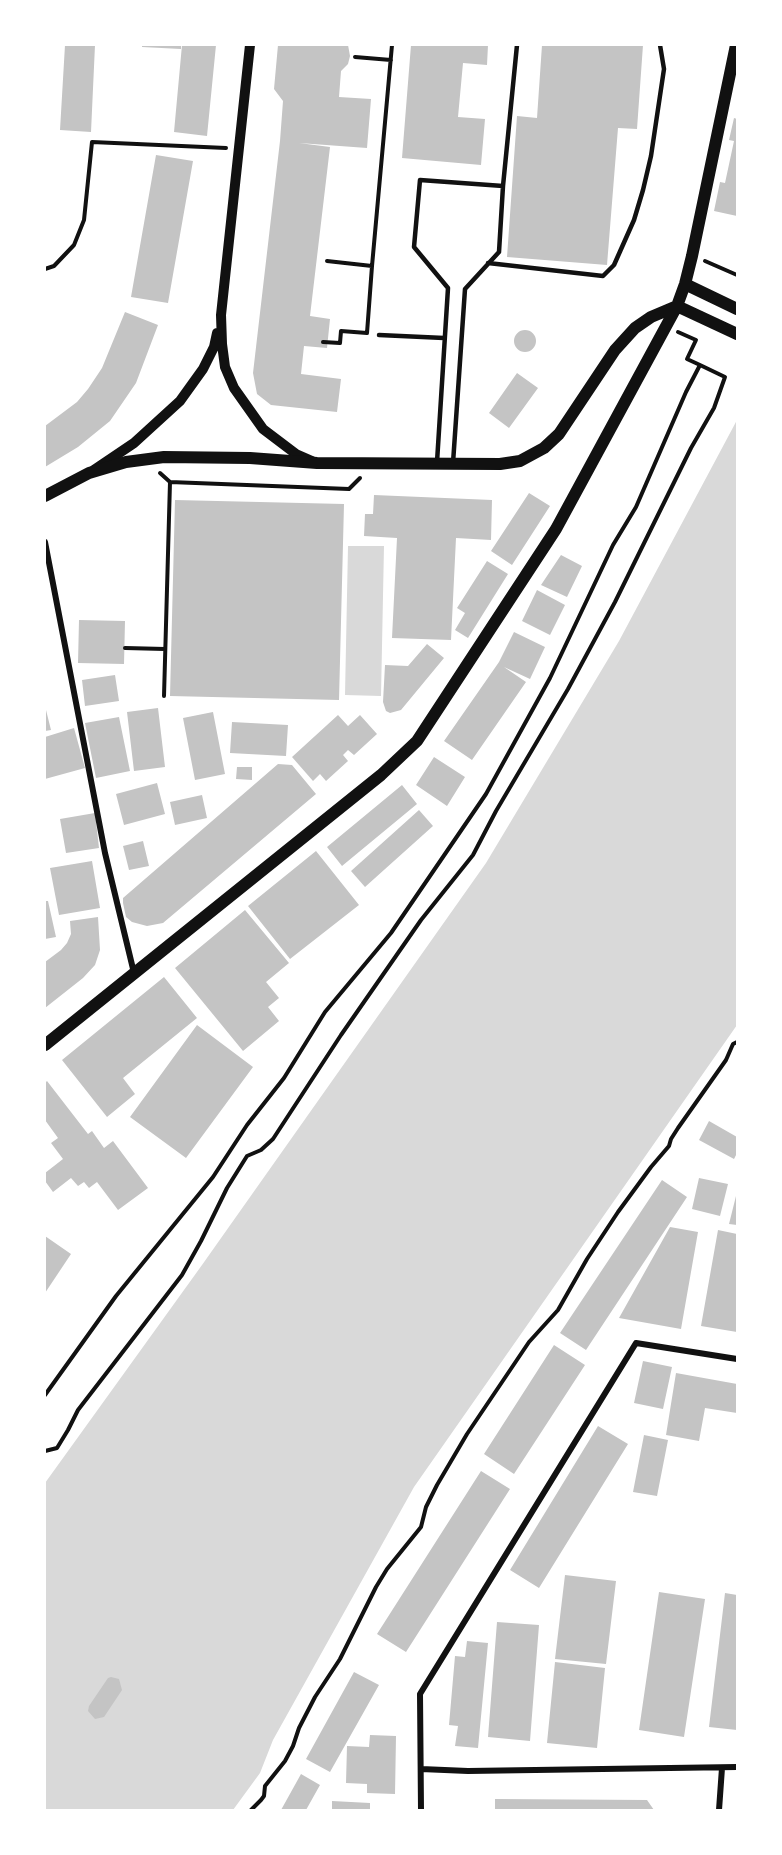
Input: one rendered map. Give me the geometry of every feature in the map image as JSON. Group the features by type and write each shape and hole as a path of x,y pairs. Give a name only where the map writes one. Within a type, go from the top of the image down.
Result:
{"main road":[{"path":"45,1045 381,775 417,741 556,529 677,306 685,284 736,45"},
{"path":"685,284 737,309"},
{"path":"45,496 89,473 126,462 164,457 209,456 317,463 500,464 520,461 538,452 559,434 625,338 644,322 677,306"},
{"path":"677,306 737,334"}],"street":[{"path":"89,473 134,443 180,401 203,369 214,347 221,315 250,45"},
{"path":"221,315 225,367 246,407 262,429 280,444 317,463"},
{"path":"45,542 105,853 134,973"},
{"path":"421,1810 420,1694 636,1343 737,1359"},
{"path":"719,1810 722,1767"},
{"path":"421,1769 468,1771 737,1767"}],"lane":[{"path":"453,463 465,289 499,252 517,45"},
{"path":"488,263 603,276 614,265 634,220 644,190 664,69 660,45"},
{"path":"437,462 448,288 414,247 420,180 503,186"},
{"path":"379,335 444,338"}],"path":[{"path":"323,342 340,343 341,330 367,333 392,45"},
{"path":"355,57 391,60"},
{"path":"45,269 54,266 74,246 84,220 92,142 239,149"},
{"path":"327,261 372,266"},
{"path":"716,266 737,275"},
{"path":"45,1451 57,1448 78,1410 182,1275 226,1188 248,1156 261,1150 273,1139 341,1035 421,920 473,855 496,811 568,689 615,602 691,448 714,408 725,377 687,359 696,340 667,327"},
{"path":"45,1395 116,1296 213,1177 247,1125 284,1078 325,1012 391,933 486,794 550,678 604,562 636,507 700,365"},
{"path":"144,459 170,482 349,489 376,462"},
{"path":"164,696 170,482"},
{"path":"125,648 165,649"},
{"path":"252,1810 264,1796 265,1786 285,1761 315,1696 340,1659 376,1587 387,1569 421,1527 426,1508 437,1485 467,1434 530,1342 558,1310 587,1259 618,1212 669,1146 678,1128 726,1060 733,1044 737,1042"}],"shaded area":[{"path":"737,420 737,1025 414,1487 273,1740 260,1773 233,1810 45,1810 45,1483 486,863 619,641"},
{"path":"348,546 384,546 381,696 345,695"}],"building":[{"path":"65,45 95,45 91,132 60,130"},
{"path":"142,45 181,45 181,49 142,47"},
{"path":"182,45 216,45 207,136 174,132"},
{"path":"278,45 348,45 350,56 348,64 341,71 339,97 371,99 367,148 299,143 330,147 310,316 330,319 327,348 304,346 301,374 341,379 337,412 271,405 257,394 253,373 280,141 283,101 274,89"},
{"path":"411,45 488,45 487,65 463,63 458,117 485,119 481,165 402,158"},
{"path":"542,45 643,45 637,129 618,128 607,265 507,257 517,116 537,118"},
{"path":"734,118 737,119 737,216 714,211 720,182 725,183 734,141 729,140"},
{"path":"156,155 193,161 168,303 131,297"},
{"path":"125,312 158,325 136,383 110,421 78,447 45,467 45,426 77,402 88,389 102,368"},
{"path":"525,330 533,333 536,341 533,349 525,352 517,349 514,341 517,333"},
{"path":"517,373 538,388 509,428 489,413"},
{"path":"529,493 550,506 512,565 491,551"},
{"path":"374,495 492,500 491,540 456,538 451,640 392,638 397,538 364,536 365,514 373,514"},
{"path":"175,500 344,504 339,700 170,696"},
{"path":"561,555 582,566 567,597 541,585"},
{"path":"487,561 508,574 468,638 455,630 465,613 457,608"},
{"path":"537,590 565,605 550,635 522,621"},
{"path":"79,620 125,621 124,664 78,663"},
{"path":"514,632 545,647 530,679 504,667 526,682 472,760 444,741 499,662"},
{"path":"427,644 444,658 401,710 390,713 386,711 383,702 385,665 408,666"},
{"path":"115,675 119,701 85,706 82,680"},
{"path":"45,706 51,730 45,731"},
{"path":"158,708 165,767 134,771 127,712"},
{"path":"213,712 225,774 195,780 183,718"},
{"path":"338,715 348,726 360,715 377,734 354,755 348,750 343,755 348,761 326,781 320,774 313,781 292,757"},
{"path":"119,717 130,771 96,778 85,723"},
{"path":"232,722 288,725 286,756 230,753"},
{"path":"74,728 85,768 45,779 45,737"},
{"path":"434,757 465,777 447,806 416,785"},
{"path":"278,764 292,765 316,794 163,923 147,926 132,922 126,917 123,898"},
{"path":"237,767 252,767 252,780 236,779"},
{"path":"157,783 165,814 124,825 116,794"},
{"path":"402,785 417,804 342,866 327,847"},
{"path":"202,795 207,818 175,825 170,802"},
{"path":"419,810 433,826 365,887 351,871"},
{"path":"95,813 99,848 66,853 60,819"},
{"path":"143,841 149,866 129,870 123,846"},
{"path":"316,851 359,905 290,959 248,906"},
{"path":"92,861 100,908 59,915 50,868"},
{"path":"45,901 48,901 56,937 45,939"},
{"path":"245,910 289,963 266,982 279,998 268,1007 279,1021 243,1051 175,968"},
{"path":"98,917 100,950 95,965 83,978 45,1008 45,962 67,943 71,934 70,921"},
{"path":"164,977 197,1018 123,1078 135,1094 107,1117 62,1060"},
{"path":"197,1025 253,1067 186,1158 130,1117"},
{"path":"47,1081 88,1134 92,1131 104,1148 113,1141 148,1188 118,1210 97,1182 89,1188 84,1182 78,1186 71,1178 53,1192 45,1181 45,1173 63,1159 51,1143 58,1138 45,1120 45,1083"},
{"path":"709,1121 737,1137 737,1153 734,1159 699,1140"},
{"path":"699,1178 728,1184 720,1216 692,1209"},
{"path":"662,1180 687,1197 586,1350 560,1333"},
{"path":"737,1196 737,1225 729,1224"},
{"path":"670,1227 698,1232 681,1329 619,1318"},
{"path":"718,1230 737,1234 737,1332 701,1326"},
{"path":"45,1236 71,1254 45,1293"},
{"path":"554,1345 585,1365 514,1474 484,1454"},
{"path":"643,1361 672,1367 663,1409 634,1403"},
{"path":"676,1373 737,1384 737,1413 705,1408 699,1441 666,1435"},
{"path":"598,1426 628,1444 539,1588 510,1570"},
{"path":"644,1435 668,1440 657,1496 633,1492"},
{"path":"481,1471 510,1489 406,1652 377,1634"},
{"path":"565,1575 616,1581 606,1664 555,1659"},
{"path":"659,1592 705,1599 684,1737 639,1730"},
{"path":"725,1593 737,1595 737,1730 709,1727"},
{"path":"497,1622 539,1625 530,1741 488,1737"},
{"path":"467,1641 488,1643 478,1748 455,1746 458,1726 449,1725 455,1656 465,1657"},
{"path":"555,1662 605,1668 597,1748 547,1743"},
{"path":"354,1672 379,1685 330,1772 306,1759"},
{"path":"111,1677 119,1679 122,1690 104,1717 95,1719 88,1711 89,1706"},
{"path":"370,1735 396,1736 395,1794 367,1793 367,1784 346,1783 347,1746 369,1747"},
{"path":"301,1774 320,1785 306,1810 281,1810"},
{"path":"495,1799 647,1800 654,1810 495,1810"},
{"path":"332,1801 370,1803 370,1810 332,1810"}]}
